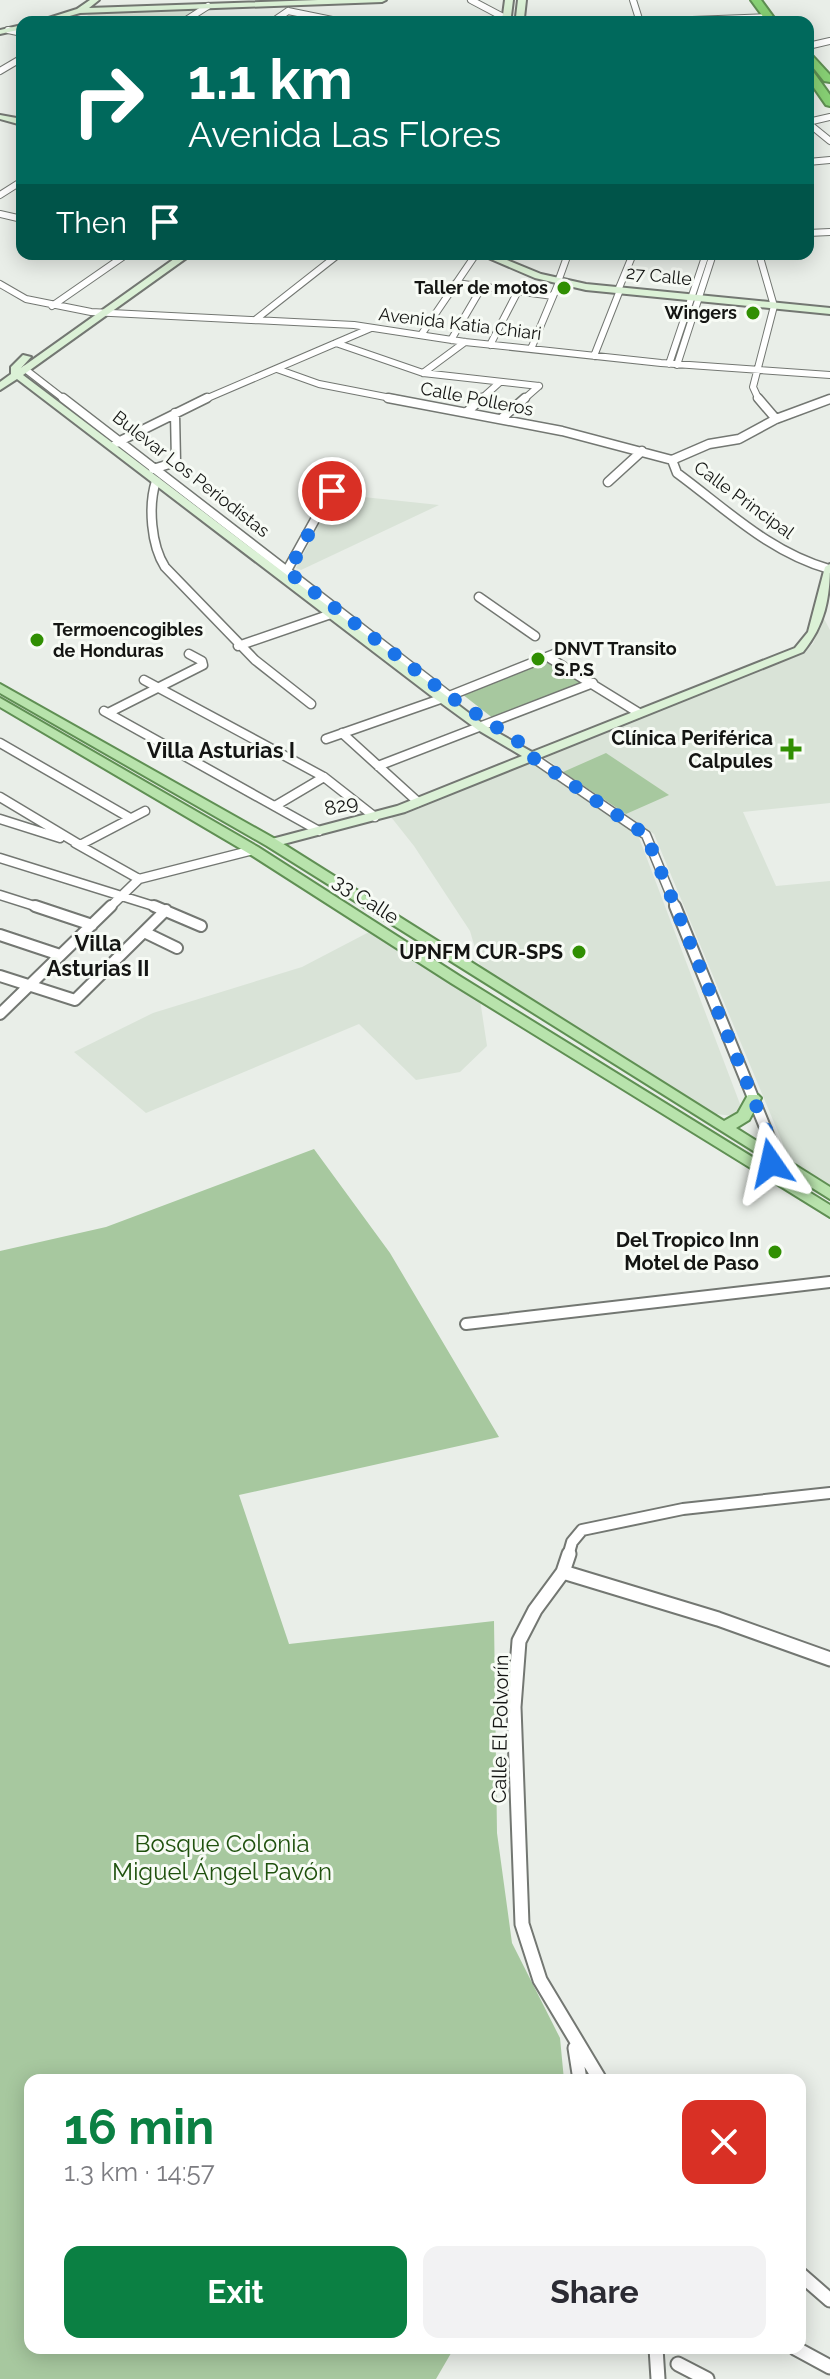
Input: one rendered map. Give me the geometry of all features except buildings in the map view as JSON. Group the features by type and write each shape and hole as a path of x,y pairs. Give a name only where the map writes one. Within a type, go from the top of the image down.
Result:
{"highway":[{"path":"814,61 830,81"},
{"path":"814,80 830,103"}],"main road":[{"name":"33 Calle","path":"0,688 272,843 712,1120 772,1149"},
{"name":"33 Calle","path":"0,702 253,850 686,1122 828,1204"},
{"path":"730,1124 744,1116 753,1098"},
{"path":"712,1120 730,1124 772,1149"},
{"path":"686,1122 754,1157 772,1149"},
{"path":"772,1149 771,1163 779,1172 828,1204"}],"street":[{"path":"80,11 95,0"},
{"path":"62,16 80,11 382,0"},
{"path":"471,0 497,16"},
{"path":"288,5 323,16"},
{"path":"192,16 208,6"},
{"path":"814,127 830,141"},
{"path":"52,306 118,260"},
{"path":"0,387 91,312 169,260"},
{"path":"66,334 105,312 171,260"},
{"path":"255,320 331,260"},
{"path":"421,335 472,260"},
{"path":"501,260 559,280 619,289 830,309"},
{"path":"507,260 559,280"},
{"path":"531,349 566,260"},
{"path":"594,356 631,260"},
{"path":"673,364 704,260"},
{"path":"695,297 710,260"},
{"path":"761,260 774,304 753,380 755,393 776,419"},
{"path":"456,283 553,296"},
{"path":"0,284 26,299 91,312 373,327"},
{"path":"451,340 482,287"},
{"path":"490,345 518,291"},
{"name":"Avenida Katia Chiari","path":"114,443 175,413 373,327 465,342 594,356 757,372 830,375"},
{"path":"423,373 465,342"},
{"path":"336,343 423,373 539,386 501,419"},
{"path":"0,376 23,367"},
{"name":"Bulevar Los Periodistas","path":"23,367 152,474 442,696"},
{"name":"Calle Polleros","path":"277,369 309,384 501,419 672,460"},
{"path":"467,412 500,382"},
{"name":"Calle Principal","path":"414,798 532,757 635,711 799,650 813,633 830,568 798,560 778,548 677,473 672,460 709,444 739,439 776,419 830,399"},
{"path":"175,413 176,462 152,474 158,558 238,646 306,704 311,704"},
{"path":"608,482 642,451"},
{"path":"285,574 344,467"},
{"name":"Bulevar Los Periodistas","path":"285,574 331,614 442,696 646,835 772,1149"},
{"path":"479,597 535,636"},
{"path":"238,646 331,614"},
{"path":"326,739 564,650"},
{"path":"189,654 202,661 203,665 106,712 319,831"},
{"path":"548,657 635,711"},
{"path":"144,680 324,777 375,817"},
{"path":"378,766 593,683"},
{"path":"342,733 414,798"},
{"path":"0,743 130,818"},
{"path":"275,806 324,777"},
{"path":"0,797 139,879"},
{"name":"829","path":"272,843 375,817 414,798"},
{"path":"0,819 80,845 145,811"},
{"path":"0,1014 139,879 253,850"},
{"path":"0,858 166,910 201,926"},
{"path":"0,895 92,925"},
{"path":"0,976 75,1000 166,910"},
{"path":"144,932 177,948"},
{"path":"0,935 60,955"},
{"path":"466,1324 830,1282"},
{"name":"Calle El Polvorín","path":"596,2074 540,1980 522,1924 514,1707 519,1641 535,1610 563,1572 572,1542 582,1530 672,1511 830,1493"},
{"path":"563,1572 619,1592 720,1620 799,1652 830,1659"},
{"path":"575,2042 579,2074"},
{"path":"806,2279 830,2300"},
{"path":"656,2354 658,2379"},
{"path":"806,2354 830,2367"},
{"path":"678,2364 707,2379"}],"shaded area":[{"path":"204,8 191,16 87,16 95,11"},
{"path":"335,494 439,505 301,570 296,568"},
{"path":"823,617 830,630 830,803 743,812 776,886 830,881 830,1186 790,1161 654,834 542,756 789,659 813,644"},
{"name":"UPNFM CUR-SPS","path":"532,762 638,835 740,1104 740,1112 734,1116 715,1114 482,972 470,931 391,817"},
{"path":"371,931 479,993 487,1046 460,1072 416,1080 359,1024 146,1113 74,1052 153,1013 302,967"}],"green space":[{"path":"547,660 585,681 494,719 462,694"},
{"path":"606,753 669,795 626,814 563,772"},
{"name":"Bosque Colonia Miguel Ángel Pavón","path":"314,1149 390,1253 499,1437 239,1495 289,1644 494,1621 497,1833 512,1943 560,2038 563,2074 24,2074 24,2354 451,2354 436,2379 0,2379 0,1251 106,1227"}],"place":[{"name":"Taller de motos","path":"564,288"},
{"name":"Wingers","path":"753,313"},
{"name":"Termoencogibles de Honduras","path":"37,640"},
{"name":"DNVT Transito S.P.S","path":"538,659"},
{"name":"Clínica Periférica Calpules","path":"791,749"},
{"name":"UPNFM CUR-SPS","path":"579,952"},
{"name":"Del Tropico Inn Motel de Paso","path":"775,1252"}],"district":[{"name":"Villa Asturias I","path":"221,750"},
{"name":"Villa Asturias II","path":"98,956"}],"route":[{"path":"332,491 288,572 449,696 531,750 532,757 646,835 771,1142 774,1157 771,1163"}]}
